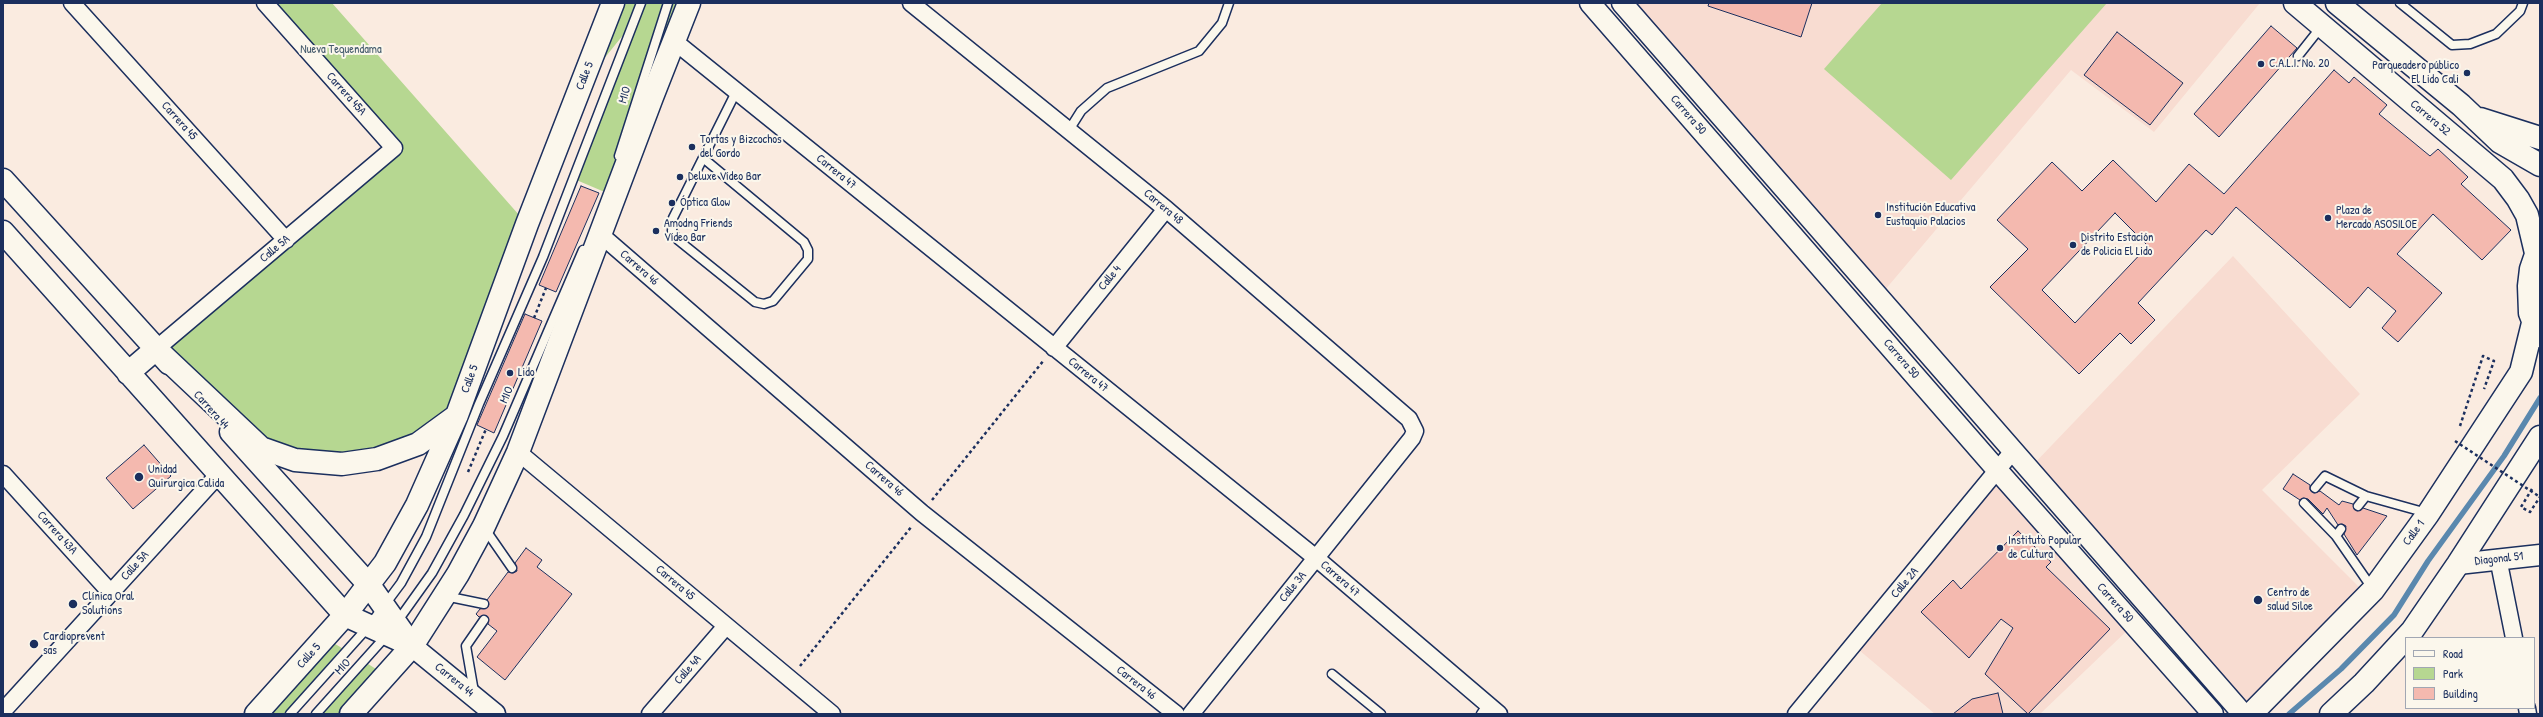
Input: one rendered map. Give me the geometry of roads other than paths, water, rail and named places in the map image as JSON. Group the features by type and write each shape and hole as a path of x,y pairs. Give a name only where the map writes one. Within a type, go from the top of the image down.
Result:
{"main road":[{"name":"Calle 5","path":"256,714 345,616 385,563 418,505 457,415 527,224 613,3"},
{"path":"351,714 412,646 445,596 484,526 518,452 595,231 690,3"},
{"name":"Carrera 52","path":"2295,3 2503,179 2518,199 2527,215 2538,248"},
{"path":"2337,3 2474,117 2500,142 2540,165"},
{"path":"2474,117 2540,138"},
{"name":"Carrera 44","path":"3,180 369,585 384,623 412,646"},
{"name":"Carrera 44","path":"5,238 219,474 345,616 384,623"},
{"path":"2536,330 2529,286 2538,248"},
{"name":"Calle 1","path":"2251,714 2373,590 2428,514 2521,372 2536,330"},
{"path":"128,373 156,349 261,448 295,460 342,464 388,456 426,439 457,415"},
{"path":"2406,637 2458,564 2540,437"},
{"path":"2331,714 2364,683 2405,639"}],"street":[{"name":"Carrera 45","path":"72,3 286,240"},
{"name":"Carrera 45A","path":"265,3 394,148"},
{"name":"Carrera 48","path":"911,3 1166,209 1409,419"},
{"name":"Carrera 50","path":"1590,3 1998,471 2213,714"},
{"name":"Carrera 50","path":"1622,3 2243,714"},
{"name":"Carrera 47","path":"674,41 1316,558 1489,711"},
{"name":"Calle 5A","path":"156,349 394,148"},
{"name":"Calle 4","path":"1054,348 1166,209"},
{"name":"Carrera 46","path":"595,231 922,513 1176,714"},
{"name":"Calle 3A","path":"1191,714 1412,438 1415,431 1409,419"},
{"name":"Calle 2A","path":"1796,714 2013,451"},
{"name":"Carrera 45","path":"518,452 832,714"},
{"name":"Carrera 43A","path":"3,474 111,592"},
{"name":"Calle 5A","path":"6,702 111,592 219,474"},
{"name":"Diagonal 51","path":"2458,564 2498,558 2540,555"},
{"path":"2498,558 2514,637"},
{"name":"Calle 4A","path":"650,714 726,626"},
{"name":"Carrera 44","path":"412,646 496,714"}],"lane":[{"name":"MIO","path":"316,714 384,623 437,511 479,404 543,257 641,3"},
{"name":"MIO","path":"617,162 668,3"},
{"path":"1069,130 1081,111 1107,88 1199,51 1222,23 1229,3"},
{"path":"2400,3 2452,45 2470,44 2496,34 2520,11 2523,3"},
{"path":"2298,56 2322,26"},
{"path":"703,158 804,242 808,250 808,259 773,301 764,304 755,302 678,240 672,231 673,218 703,158 736,92"},
{"name":"MIO","path":"290,714 384,623 432,573 464,515 503,436 595,231 612,177"},
{"path":"2316,488 2325,476 2366,496 2428,514"},
{"path":"2358,506 2366,496"},
{"path":"2304,503 2338,533 2373,590"},
{"path":"484,526 512,568"},
{"path":"445,596 484,604"},
{"path":"474,696 466,646 484,620"},
{"path":"1332,674 1381,714"}],"waterway":[{"path":"2289,714 2341,669 2394,615 2428,561 2504,456 2540,398"}],"place":[{"name":"C.A.L.I. No. 20","path":"2261,64"},
{"name":"Parqueadero público El Lido Cali","path":"2467,73"},
{"name":"Tortas y Bizcochos del Gordo","path":"692,147"},
{"name":"Deluxe Vídeo Bar","path":"680,177"},
{"name":"Óptica Glow","path":"672,203"},
{"name":"Institución Educativa Eustaquio Palacios","path":"1878,215"},
{"name":"Plaza de Mercado ASOSILOE","path":"2328,218"},
{"name":"Amodng Friends Vídeo Bar","path":"656,231"},
{"name":"Distrito Estación de Policia El Lido","path":"2073,245"},
{"name":"Lido","path":"510,373"},
{"name":"Unidad Quirurgica Calida","path":"139,477"},
{"name":"Instituto Popular de Cultura","path":"2000,548"},
{"name":"Centro de salud Siloe","path":"2258,600"},
{"name":"Clínica Oral Solutions","path":"73,604"},
{"name":"Cardioprevent sas","path":"34,644"}],"park label":[{"name":"Nueva Tequendama","path":"341,50"}]}
